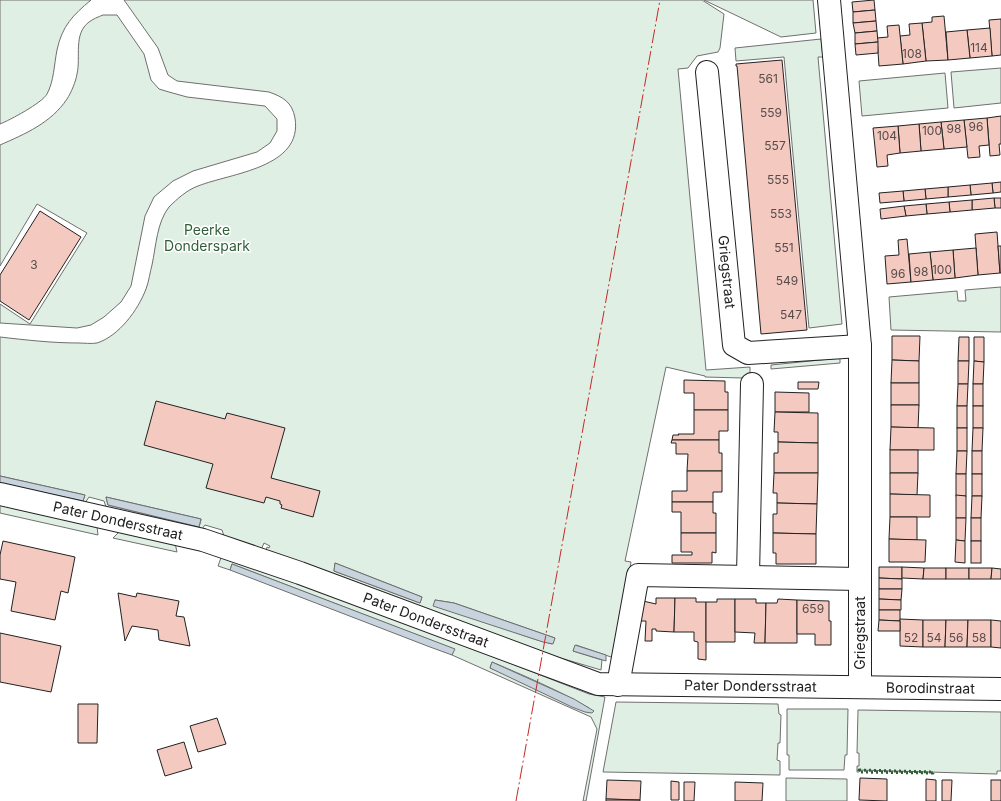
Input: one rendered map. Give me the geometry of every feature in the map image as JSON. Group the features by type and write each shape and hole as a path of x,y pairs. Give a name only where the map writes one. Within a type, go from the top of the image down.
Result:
{"street":[{"name":"Griegstraat","path":"829,0 860,346 860,687"},
{"name":"Griegstraat","path":"707,72 734,345 748,353 860,346"},
{"path":"748,576 752,384"},
{"name":"Pater Dondersstraat","path":"0,494 203,540 300,573 598,684 860,687"},
{"name":"Griegstraat","path":"618,685 638,575 860,579"},
{"name":"Borodinstraat","path":"860,687 1001,689"}],"green space":[{"path":"0,0 91,0 74,16 62,34 47,94 33,106 0,124"},
{"name":"Peerke Donderspark","path":"124,0 702,0 724,14 720,48 718,52 697,56 688,68 678,69 706,370 750,367 750,380 743,378 705,377 666,367 625,561 631,562 614,658 576,645 573,651 602,660 601,670 554,656 266,551 267,547 269,548 270,546 264,543 261,550 224,536 222,530 205,525 201,530 106,507 104,501 89,497 85,503 0,486 0,483 83,501 85,495 0,476 0,337 49,342 97,343 113,335 133,313 146,289 159,227 169,207 182,195 194,188 262,166 277,158 288,148 294,135 294,112 283,98 269,92 177,81 168,75 158,48","holes":["106,497 201,519 201,520 199,527 108,505","335,563 422,597 420,603 334,571","435,600 454,603 555,638 552,644 508,630"]},
{"path":"704,0 813,0 816,33 781,37"},
{"path":"103,15 117,15 144,54 151,80 159,89 187,97 265,106 277,119 277,131 270,143 257,152 193,171 173,181 154,197 145,216 131,286 121,302 104,317 91,325 77,328 0,323 0,304 30,324 87,233 37,204 0,266 0,145 37,127 61,107 70,94 76,77 78,67 78,46 81,33 89,22"},
{"path":"821,39 823,57 818,57 842,324 809,328 784,57 736,61 735,48"},
{"path":"1001,68 1001,103 954,108 951,72"},
{"path":"945,73 948,108 862,116 859,81"},
{"path":"1001,287 1001,332 891,330 889,297 957,291 958,301 966,301 965,290"},
{"path":"840,358 840,363 771,369 771,365"},
{"path":"0,505 97,526 98,535 0,513"},
{"path":"120,531 175,543 177,552 113,538"},
{"path":"222,555 589,694 605,697 586,801 583,801 597,729 591,717 452,655 454,649 232,564 230,570 218,566","holes":["492,662 553,689 589,708 490,668"]},
{"path":"616,702 778,704 779,714 781,715 780,743 778,743 777,760 780,761 780,775 603,772"},
{"path":"787,709 848,709 847,755 845,755 844,770 789,770 789,755 787,755"},
{"path":"858,710 1001,712 1001,771 997,771 997,774 860,770 857,772 857,766 859,766 859,753 857,753"},
{"path":"786,778 847,779 847,801 786,801"}],"shaded area":[{"path":"0,476 85,495 83,501 0,483"},
{"path":"106,497 201,519 199,527 108,505"},
{"path":"335,563 422,597 420,603 334,571"},
{"path":"232,564 455,649 452,655 430,647 230,570"},
{"path":"435,600 454,603 555,638 553,644 433,606"},
{"path":"575,645 606,655 606,661 573,651"},
{"path":"492,662 574,699 594,711 592,713 585,712 572,707 490,668"}],"building":[{"path":"874,0 875,10 853,12 852,2"},
{"path":"875,10 876,21 853,23 853,12"},
{"path":"944,16 948,60 926,61 922,23 932,22 932,17"},
{"path":"1001,19 1001,55 992,56 989,20"},
{"path":"876,21 877,31 855,33 853,23"},
{"path":"922,23 926,61 903,64 900,36 910,35 909,24"},
{"path":"899,25 903,64 879,66 877,38 888,37 887,26"},
{"path":"990,28 992,56 970,58 967,30"},
{"path":"967,30 970,58 948,60 946,32"},
{"path":"877,31 878,42 855,44 855,33"},
{"path":"878,42 878,53 856,55 855,44"},
{"path":"782,60 807,330 761,334 736,64"},
{"path":"1001,116 1001,144 999,144 1000,155 990,156 987,118"},
{"path":"987,118 989,145 979,146 980,157 968,158 964,120"},
{"path":"964,120 967,147 944,149 941,122"},
{"path":"941,122 944,149 921,151 919,124"},
{"path":"919,124 921,151 900,153 898,126"},
{"path":"898,126 900,153 887,155 888,166 877,167 873,128"},
{"path":"1001,182 1001,192 993,193 992,183"},
{"path":"992,183 993,193 971,195 970,185"},
{"path":"970,185 971,195 948,197 948,187"},
{"path":"948,187 948,197 926,199 925,189"},
{"path":"925,189 926,199 904,201 903,191"},
{"path":"903,191 904,201 880,203 879,193"},
{"path":"994,198 1001,198 1001,208 995,208"},
{"path":"994,198 995,208 972,210 972,200"},
{"path":"972,200 972,210 950,212 949,202"},
{"path":"949,202 950,212 927,214 926,204"},
{"path":"926,204 927,214 906,216 904,206"},
{"path":"904,206 906,216 881,219 880,209"},
{"path":"40,211 81,237 29,320 0,301 0,275"},
{"path":"997,232 1000,273 978,275 975,234"},
{"path":"907,239 911,282 887,284 885,256 899,255 898,240"},
{"path":"998,246 1001,246 1001,273 1000,273"},
{"path":"976,248 978,275 955,278 953,250"},
{"path":"953,250 955,278 933,280 930,252"},
{"path":"930,252 933,280 911,282 909,254"},
{"path":"892,336 920,336 919,361 892,360"},
{"path":"959,337 969,337 969,361 958,361"},
{"path":"974,337 984,337 984,362 974,361"},
{"path":"892,360 919,361 919,383 891,383"},
{"path":"958,361 969,361 968,384 958,384"},
{"path":"974,361 984,362 983,384 973,384"},
{"path":"684,380 725,381 725,392 728,392 728,410 694,410 694,393 684,393"},
{"path":"798,382 819,382 818,389 798,389"},
{"path":"891,383 919,383 919,405 891,405"},
{"path":"958,384 968,384 967,406 957,406"},
{"path":"973,384 983,384 983,406 973,406"},
{"path":"775,392 809,393 809,412 775,412"},
{"path":"156,401 225,419 227,413 285,428 271,478 320,491 313,517 281,508 282,505 280,504 280,501 266,497 264,503 206,488 213,464 144,445"},
{"path":"891,405 919,405 918,428 891,427"},
{"path":"957,406 967,406 967,428 957,428"},
{"path":"973,406 983,406 983,428 973,428"},
{"path":"694,410 728,410 728,431 719,431 719,440 672,440 673,435 694,434"},
{"path":"775,412 818,413 818,443 778,442 778,432 774,432"},
{"path":"891,427 934,428 934,450 890,450"},
{"path":"957,428 967,428 967,451 957,451"},
{"path":"973,428 983,428 982,451 972,451"},
{"path":"672,440 719,440 719,453 722,453 722,471 687,471 688,454 676,454 676,443 671,443"},
{"path":"778,442 818,443 818,473 774,473 774,453 778,453"},
{"path":"890,450 918,450 918,473 890,473"},
{"path":"957,451 967,451 966,474 956,474"},
{"path":"972,451 982,451 982,474 972,474"},
{"path":"687,471 722,471 722,492 713,492 713,502 672,502 672,491 687,491"},
{"path":"774,473 818,473 817,504 777,503 777,493 773,493"},
{"path":"890,473 918,473 917,495 890,494"},
{"path":"956,474 966,474 966,496 956,496"},
{"path":"972,474 982,474 982,496 972,496"},
{"path":"890,494 930,495 930,517 890,517"},
{"path":"956,495 966,496 966,518 956,518"},
{"path":"972,496 982,496 981,518 971,518"},
{"path":"672,502 713,502 713,513 716,513 716,533 681,533 681,512 672,512"},
{"path":"777,503 817,504 816,534 773,533 773,514 777,514"},
{"path":"890,517 917,517 917,540 889,539"},
{"path":"956,518 966,518 965,541 956,540"},
{"path":"971,518 981,518 981,541 971,541"},
{"path":"681,533 716,533 716,553 712,552 712,563 672,563 672,555 692,555 692,552 681,552"},
{"path":"773,533 816,534 816,564 776,564 776,553 773,553"},
{"path":"889,539 926,540 925,562 889,562"},
{"path":"956,540 965,541 965,563 955,562"},
{"path":"3,541 75,557 68,593 61,591 55,620 11,611 16,582 0,579 0,555"},
{"path":"971,541 981,541 981,563 971,563"},
{"path":"879,567 902,567 902,579 879,578"},
{"path":"902,567 924,568 923,579 902,578"},
{"path":"924,568 946,568 946,579 923,579"},
{"path":"946,568 969,568 969,579 946,579"},
{"path":"969,568 992,568 991,579 969,579"},
{"path":"992,568 1001,569 1001,579 991,579"},
{"path":"879,578 902,579 902,589 879,589"},
{"path":"879,589 902,589 901,600 879,599"},
{"path":"118,593 136,597 137,593 179,601 176,616 184,617 190,646 159,640 158,630 132,626 125,641"},
{"path":"656,598 675,598 674,632 656,631 656,629 652,629 652,641 645,641 646,621 639,621 643,601 656,604"},
{"path":"675,598 696,598 696,602 706,602 706,660 698,659 698,642 694,641 694,632 674,632"},
{"path":"717,599 735,599 735,642 706,642 706,602 717,602"},
{"path":"735,599 756,599 756,603 766,603 765,643 754,643 755,633 735,632"},
{"path":"778,599 797,600 797,643 765,643 766,603 777,603"},
{"path":"879,599 901,600 901,610 879,610"},
{"path":"797,600 829,601 831,645 815,645 815,634 797,634"},
{"path":"879,610 900,610 900,621 879,620"},
{"path":"900,619 923,620 923,647 900,646"},
{"path":"879,620 900,621 900,631 878,631"},
{"path":"923,620 946,620 945,647 923,647"},
{"path":"946,620 968,620 967,647 945,647"},
{"path":"968,620 991,620 991,647 967,647"},
{"path":"991,620 1001,621 1001,648 991,647"},
{"path":"0,633 61,646 51,692 0,682"},
{"path":"78,704 98,704 97,743 78,743"},
{"path":"217,718 226,744 198,752 190,726"},
{"path":"184,742 192,768 165,776 157,750"},
{"path":"860,778 887,779 887,801 859,800"},
{"path":"926,779 936,780 936,801 926,801"},
{"path":"607,780 641,781 640,800 606,799"},
{"path":"942,780 952,780 951,801 942,801"},
{"path":"991,780 1001,780 1001,801 991,801"},
{"path":"671,781 679,782 679,800 671,800"},
{"path":"684,782 695,782 694,801 684,801"},
{"path":"735,782 763,783 762,801 735,801"},
{"path":"606,799 640,800 640,801 606,801"}],"hedge":[{"path":"859,770 933,772 933,773 859,772 859,770"}],"power":[{"path":"516,801 660,0"}]}
